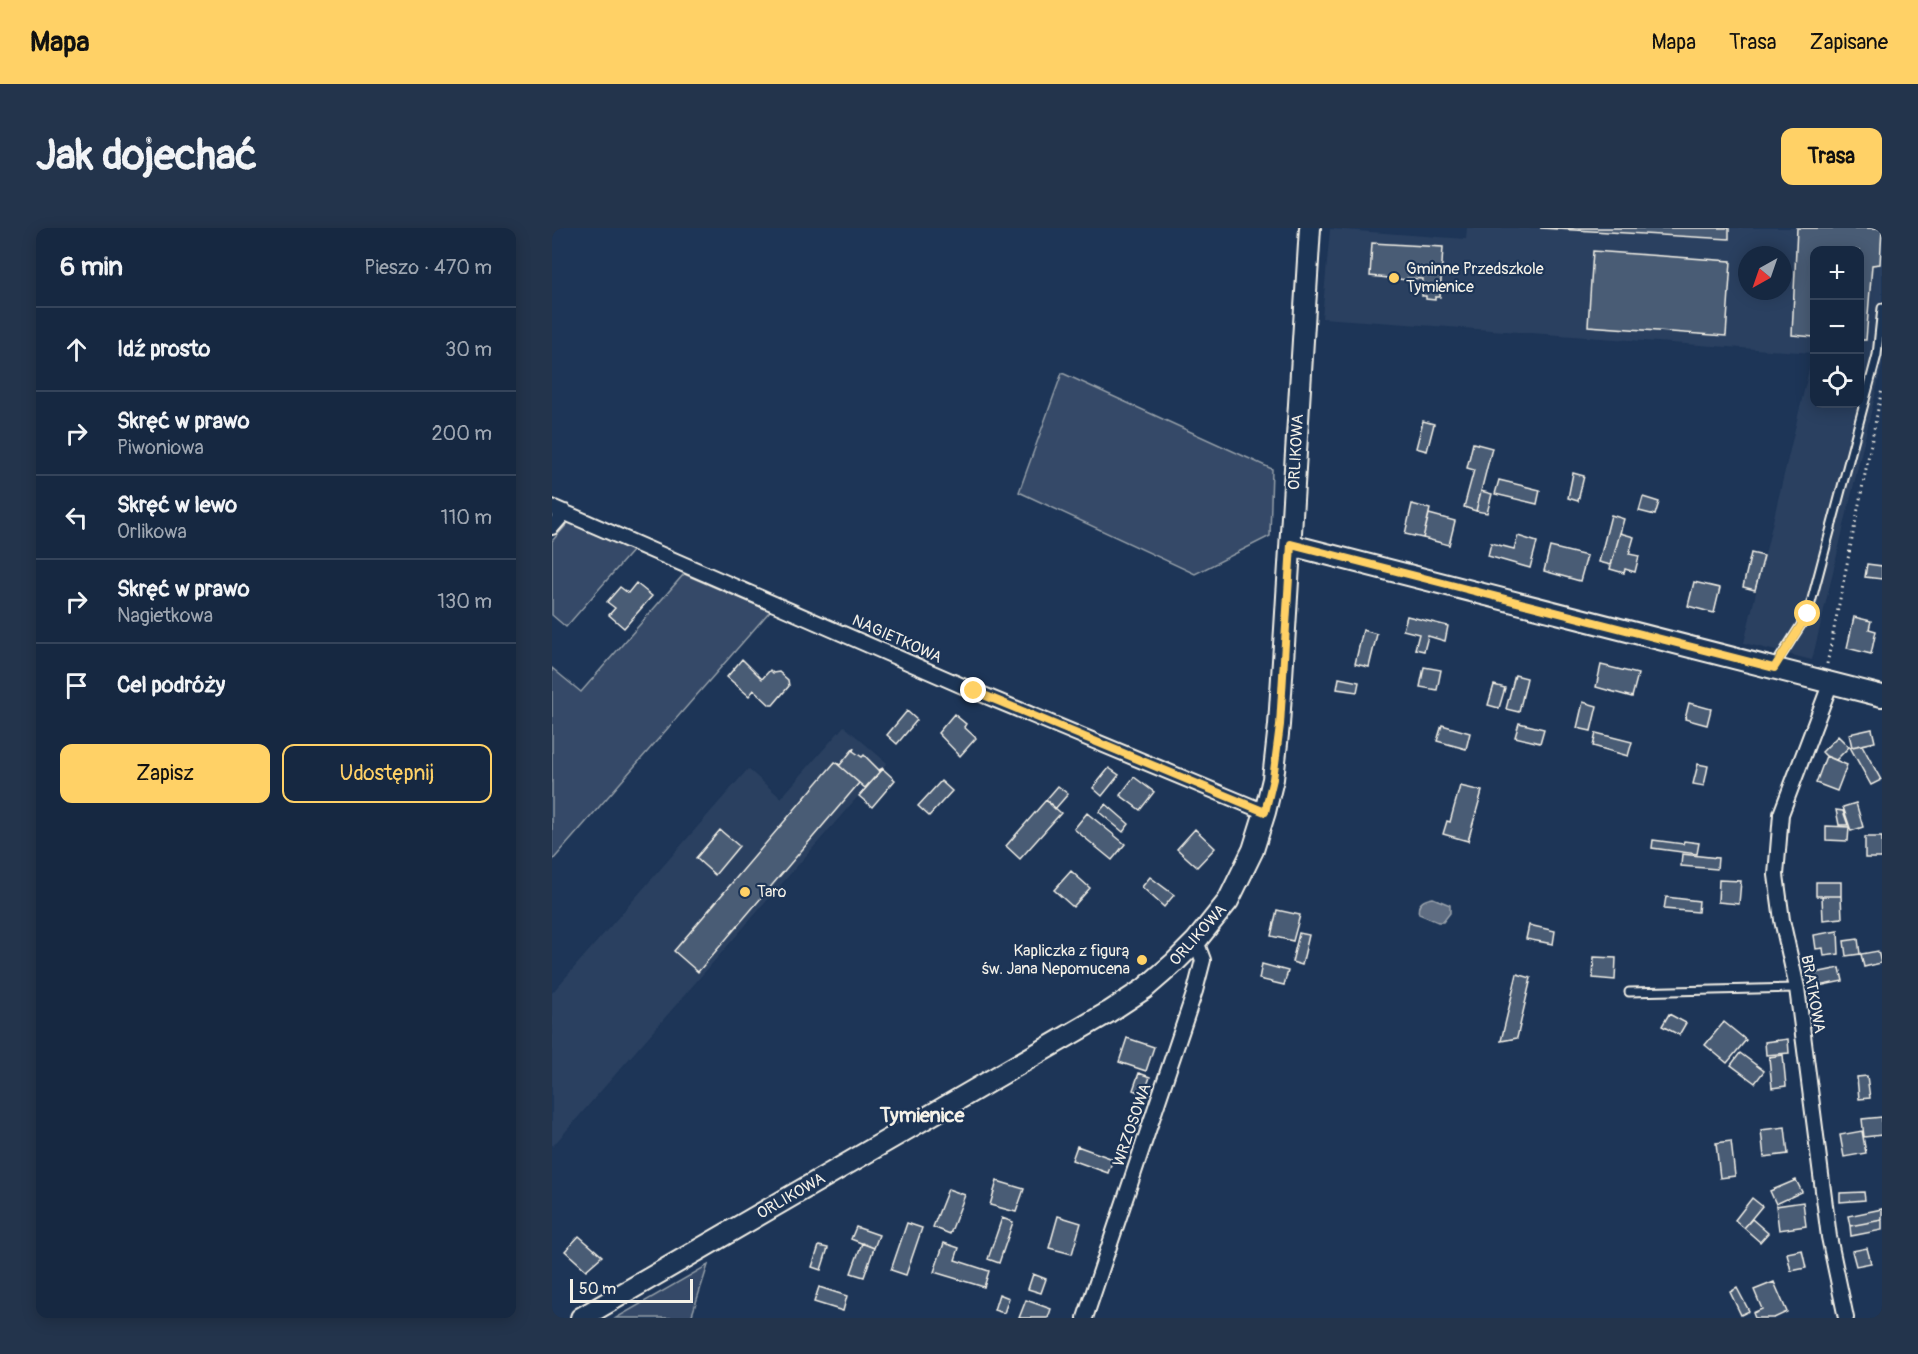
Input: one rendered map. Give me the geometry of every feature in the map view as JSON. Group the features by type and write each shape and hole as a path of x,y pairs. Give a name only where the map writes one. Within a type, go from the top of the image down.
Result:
{"street":[{"name":"ORLIKOWA","path":"581,1318 1109,1012 1144,989 1174,963 1196,941 1228,901 1253,850 1265,812 1273,779 1280,725 1310,228"},
{"path":"552,527 559,510"},
{"name":"NAGIETKOWA","path":"559,510 930,672 1265,812"},
{"path":"1291,544 1882,696"},
{"name":"BRATKOWA","path":"1827,681 1781,814 1776,875 1782,920 1797,988 1829,1237 1846,1318"},
{"name":"WRZOSOWA","path":"1085,1318 1195,991 1203,960 1196,941"}],"lane":[{"path":"1774,668 1808,614 1877,355 1882,308"},
{"path":"1629,992 1797,988"}],"path":[{"path":"1827,681 1882,389"}],"shaded area":[{"path":"1467,228 1882,228 1882,366 1812,660 1744,643 1810,366 1810,408 1864,408 1864,246 1810,246 1810,353 1322,318 1330,229 1466,239"},
{"path":"1062,373 1272,469 1270,536 1195,574 1019,492"},
{"path":"570,521 633,550 566,627 552,615 552,541"},
{"path":"684,574 770,611 552,861 552,668 581,692"},
{"path":"844,726 887,763 552,1147 552,993 748,769 781,798"},
{"path":"1433,898 1450,905 1450,913 1443,922 1419,914 1419,907 1422,903"},
{"path":"708,1265 691,1318 616,1318"}],"building":[{"path":"1540,228 1729,228 1729,239"},
{"path":"1797,228 1882,228 1880,264 1872,265 1866,340 1864,340 1864,246 1810,246 1810,337 1792,335"},
{"path":"1372,243 1443,247 1440,297 1435,297 1435,300 1422,296 1423,279 1407,278 1407,280 1370,276"},
{"path":"1593,251 1731,261 1726,336 1588,326"},
{"path":"1423,421 1434,424 1427,451 1416,448"},
{"path":"1473,443 1492,448 1476,511 1464,507 1474,470 1467,468"},
{"path":"1573,473 1584,476 1578,501 1568,498"},
{"path":"1499,480 1540,490 1537,504 1495,494"},
{"path":"1481,491 1492,494 1487,513 1476,511"},
{"path":"1643,497 1659,502 1655,515 1639,511"},
{"path":"1412,504 1430,509 1423,538 1405,534"},
{"path":"1429,514 1455,521 1449,545 1423,538"},
{"path":"1611,515 1624,519 1611,565 1599,562"},
{"path":"1620,533 1634,537 1629,554 1639,556 1635,572 1625,569 1624,573 1610,569"},
{"path":"1518,536 1537,542 1530,568 1488,556 1491,543 1514,549"},
{"path":"1550,547 1587,556 1580,581 1544,571"},
{"path":"1751,553 1764,556 1755,590 1743,587"},
{"path":"1867,564 1882,566 1882,579 1865,577"},
{"path":"1694,582 1720,588 1714,613 1688,606"},
{"path":"636,583 652,596 624,628 609,615 615,608 607,602 620,587 628,593"},
{"path":"1407,616 1448,626 1445,641 1428,636 1424,651 1415,649 1419,634 1403,630"},
{"path":"1854,617 1871,621 1869,629 1876,631 1871,654 1847,648"},
{"path":"1363,630 1377,634 1369,667 1355,664"},
{"path":"742,659 762,679 770,670 773,673 779,672 788,680 789,686 773,705 770,705 754,690 749,696 727,677"},
{"path":"1601,665 1638,674 1632,697 1596,687"},
{"path":"1424,667 1441,670 1437,690 1420,687"},
{"path":"1515,675 1527,678 1519,712 1506,709"},
{"path":"1339,678 1359,682 1357,692 1337,689"},
{"path":"1494,685 1505,688 1499,708 1488,705"},
{"path":"1583,702 1597,706 1591,731 1577,728"},
{"path":"1689,703 1711,709 1707,725 1685,719"},
{"path":"907,711 917,720 897,744 887,735"},
{"path":"954,714 966,724 964,727 976,738 960,756 938,733"},
{"path":"1519,723 1544,729 1540,743 1515,737"},
{"path":"1442,725 1470,733 1466,749 1437,741"},
{"path":"1872,729 1875,742 1852,747 1849,734"},
{"path":"1596,733 1632,742 1628,756 1593,746"},
{"path":"1838,736 1849,747 1836,760 1822,752"},
{"path":"1862,745 1881,780 1871,785 1850,747"},
{"path":"854,748 853,751 862,757 864,755 879,770 883,768 865,788 835,762 840,765"},
{"path":"1826,756 1847,765 1837,791 1816,783"},
{"name":"Taro","path":"835,762 859,783 698,972 674,951"},
{"path":"1698,764 1708,766 1704,786 1693,784"},
{"path":"1109,768 1119,775 1102,796 1093,788"},
{"path":"883,769 895,780 872,807 859,796"},
{"path":"1134,777 1154,792 1140,810 1120,795"},
{"path":"941,781 952,791 929,816 918,806"},
{"path":"1058,786 1068,794 1055,809 1046,800"},
{"path":"1460,786 1482,791 1468,841 1443,834 1447,821 1450,822"},
{"path":"1046,800 1061,813 1020,859 1006,846"},
{"path":"1856,803 1863,827 1851,831 1843,807"},
{"path":"1106,804 1129,824 1123,832 1099,812"},
{"path":"1836,810 1843,811 1848,825 1839,825"},
{"path":"1087,813 1125,844 1112,860 1074,829"},
{"path":"1826,826 1849,827 1848,841 1826,840"},
{"path":"1195,829 1215,848 1197,867 1177,849"},
{"path":"720,830 739,846 715,875 696,858"},
{"path":"1865,837 1882,837 1882,858 1865,858"},
{"path":"1653,840 1683,844 1684,841 1699,843 1697,854 1652,848"},
{"path":"1682,854 1718,858 1717,869 1681,866"},
{"path":"1071,871 1090,888 1073,907 1054,890"},
{"path":"1150,877 1174,895 1164,907 1142,887"},
{"path":"1719,880 1741,881 1739,904 1718,902"},
{"path":"1816,882 1841,882 1841,896 1816,896"},
{"path":"1822,896 1841,896 1842,918 1823,920"},
{"path":"1666,897 1699,901 1698,912 1664,909"},
{"path":"1277,910 1300,915 1293,941 1271,936"},
{"path":"1529,925 1555,931 1553,944 1526,939"},
{"path":"1838,931 1839,954 1824,956 1823,948 1816,949 1814,935"},
{"path":"1299,933 1309,935 1302,965 1292,962"},
{"path":"1858,939 1860,954 1846,956 1844,941"},
{"path":"1878,951 1881,963 1864,967 1861,954"},
{"path":"1594,957 1616,958 1615,980 1593,978"},
{"path":"1262,964 1288,971 1284,985 1259,979"},
{"path":"1840,968 1843,981 1813,987 1810,974"},
{"path":"1517,974 1531,978 1517,1038 1501,1041"},
{"path":"1669,1014 1686,1023 1679,1035 1662,1026"},
{"path":"1724,1022 1746,1040 1727,1063 1705,1045"},
{"path":"1127,1038 1154,1047 1146,1071 1119,1062"},
{"path":"1788,1039 1789,1053 1766,1055 1765,1042"},
{"path":"1740,1053 1764,1071 1755,1083 1731,1065"},
{"path":"1783,1055 1786,1086 1772,1088 1769,1057"},
{"path":"1139,1073 1150,1077 1144,1094 1133,1090"},
{"path":"1867,1076 1870,1098 1859,1099 1857,1077"},
{"path":"1882,1117 1882,1135 1864,1137 1862,1119"},
{"path":"1785,1127 1788,1154 1764,1157 1761,1130"},
{"path":"1862,1131 1866,1153 1844,1157 1840,1135"},
{"path":"1731,1141 1735,1176 1720,1178 1716,1143"},
{"path":"1077,1146 1113,1159 1108,1173 1072,1160"},
{"path":"1796,1180 1802,1192 1776,1204 1770,1191"},
{"path":"997,1181 1024,1189 1016,1212 990,1205"},
{"path":"948,1189 965,1195 950,1234 933,1227"},
{"path":"1864,1192 1865,1200 1840,1202 1840,1193"},
{"path":"1752,1198 1762,1206 1744,1228 1735,1220"},
{"path":"1803,1202 1806,1226 1779,1230 1776,1206"},
{"path":"1882,1209 1882,1220 1850,1226 1848,1216"},
{"path":"1058,1216 1081,1223 1072,1254 1049,1248"},
{"path":"1002,1218 1013,1222 999,1263 988,1259"},
{"path":"1752,1219 1768,1233 1760,1242 1744,1228"},
{"path":"1882,1220 1882,1230 1851,1236 1850,1226"},
{"path":"907,1223 922,1228 906,1275 891,1270"},
{"path":"856,1227 879,1235 874,1248 851,1239"},
{"path":"579,1236 602,1256 586,1270 565,1251"},
{"path":"862,1243 874,1248 864,1277 851,1273"},
{"path":"944,1243 959,1248 955,1260 989,1271 984,1287 934,1272"},
{"path":"819,1246 828,1248 821,1270 812,1267"},
{"path":"1867,1248 1871,1263 1856,1266 1852,1251"},
{"path":"1802,1250 1806,1268 1791,1271 1787,1253"},
{"path":"1033,1274 1046,1279 1041,1293 1028,1289"},
{"path":"1774,1282 1787,1312 1774,1318 1755,1318 1753,1313 1762,1309 1754,1290"},
{"path":"819,1287 847,1296 843,1311 814,1302"},
{"path":"1737,1288 1749,1311 1741,1315 1730,1292"},
{"path":"999,1294 1009,1298 1004,1313 994,1310"},
{"path":"1026,1300 1051,1309 1048,1318 1019,1318"}],"place":[{"name":"Gminne Przedszkole Tymienice","path":"1394,278"},
{"name":"Taro","path":"745,892"},
{"name":"Kapliczka z figurą św. Jana Nepomucena","path":"1142,960"}],"district":[{"name":"Tymienice","path":"922,1115"}],"route":[{"path":"974,691 1265,812 1273,779 1280,725 1291,544 1774,668 1808,614"}]}
